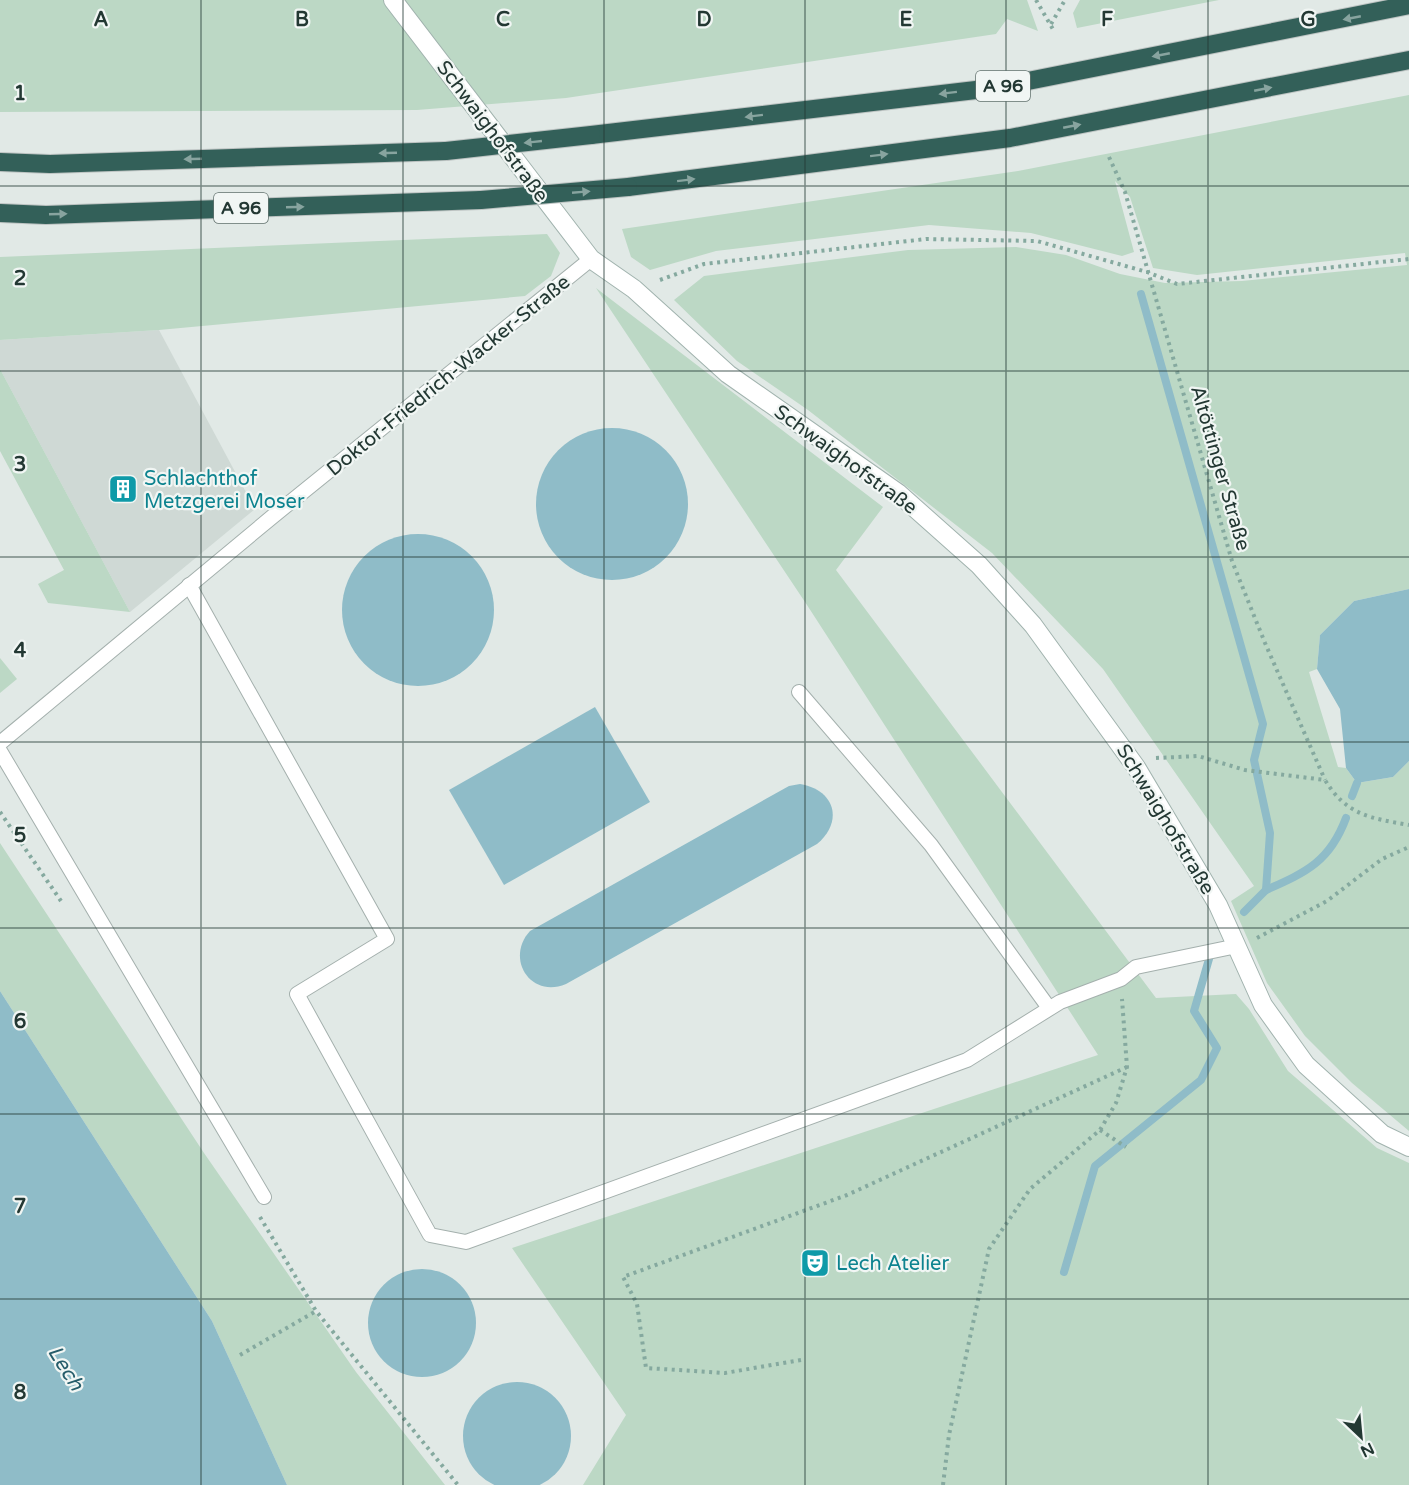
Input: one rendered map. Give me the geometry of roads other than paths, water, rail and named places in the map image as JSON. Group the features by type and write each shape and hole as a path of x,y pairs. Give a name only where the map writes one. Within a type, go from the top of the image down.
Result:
{"highway":[{"name":"A 96","path":"0,162 50,164 446,151 591,135 993,88 1409,5"},
{"name":"A 96","path":"0,213 46,215 481,200 628,187 1010,138 1409,60"}],"street":[{"name":"Schwaighofstraße","path":"393,0 591,259 634,289 728,374 898,493 979,565 1047,643 1136,767 1218,905 1263,1005 1306,1065 1382,1134 1409,1147"}],"lane":[{"name":"Doktor-Friedrich-Wacker-Straße","path":"0,743 189,585 591,259"},
{"path":"189,585 387,939 297,994 430,1235 466,1242 967,1060 1049,1008 1121,979 1136,967 1237,946"},
{"path":"799,692 931,845 1049,1008"},
{"path":"0,751 264,1197"}],"water":[{"path":"612,428 641,434 666,450 682,475 688,504 682,533 666,558 641,574 612,580 583,574 558,558 542,533 536,504 542,475 558,450 583,434"},
{"path":"418,534 447,540 472,556 488,581 494,610 488,639 472,664 447,680 418,686 389,680 364,664 348,639 342,610 348,581 364,556 389,540"},
{"path":"1409,589 1409,761 1393,777 1357,783 1346,768 1340,709 1317,669 1320,635 1354,601"},
{"path":"595,707 650,802 504,885 449,790"},
{"path":"800,784 812,787 821,793 832,808 831,826 817,844 566,984 553,987 542,986 532,981 525,973 520,953 523,942 530,931 789,786"},
{"name":"Lech","path":"0,991 212,1321 287,1485 0,1485"},
{"path":"422,1269 443,1273 460,1285 472,1302 476,1323 472,1344 460,1361 443,1373 422,1377 401,1373 384,1361 372,1344 368,1323 372,1302 384,1285 401,1273"},
{"path":"517,1382 538,1387 555,1398 566,1415 571,1436 566,1457 555,1474 538,1485 517,1490 496,1485 479,1474 468,1457 463,1436 468,1415 479,1398 496,1387"}],"waterway":[{"path":"1141,294 1263,724 1254,760 1270,833 1266,890 1244,912"},
{"path":"1352,796 1357,783"},
{"path":"1266,890 1305,871 1324,855 1333,845 1346,818"},
{"path":"1064,1272 1095,1166 1201,1080 1217,1048 1194,1011 1209,959"}],"place":[{"name":"Schlachthof Metzgerei Moser","path":"123,489"},
{"name":"Lech Atelier","path":"815,1263"}]}
